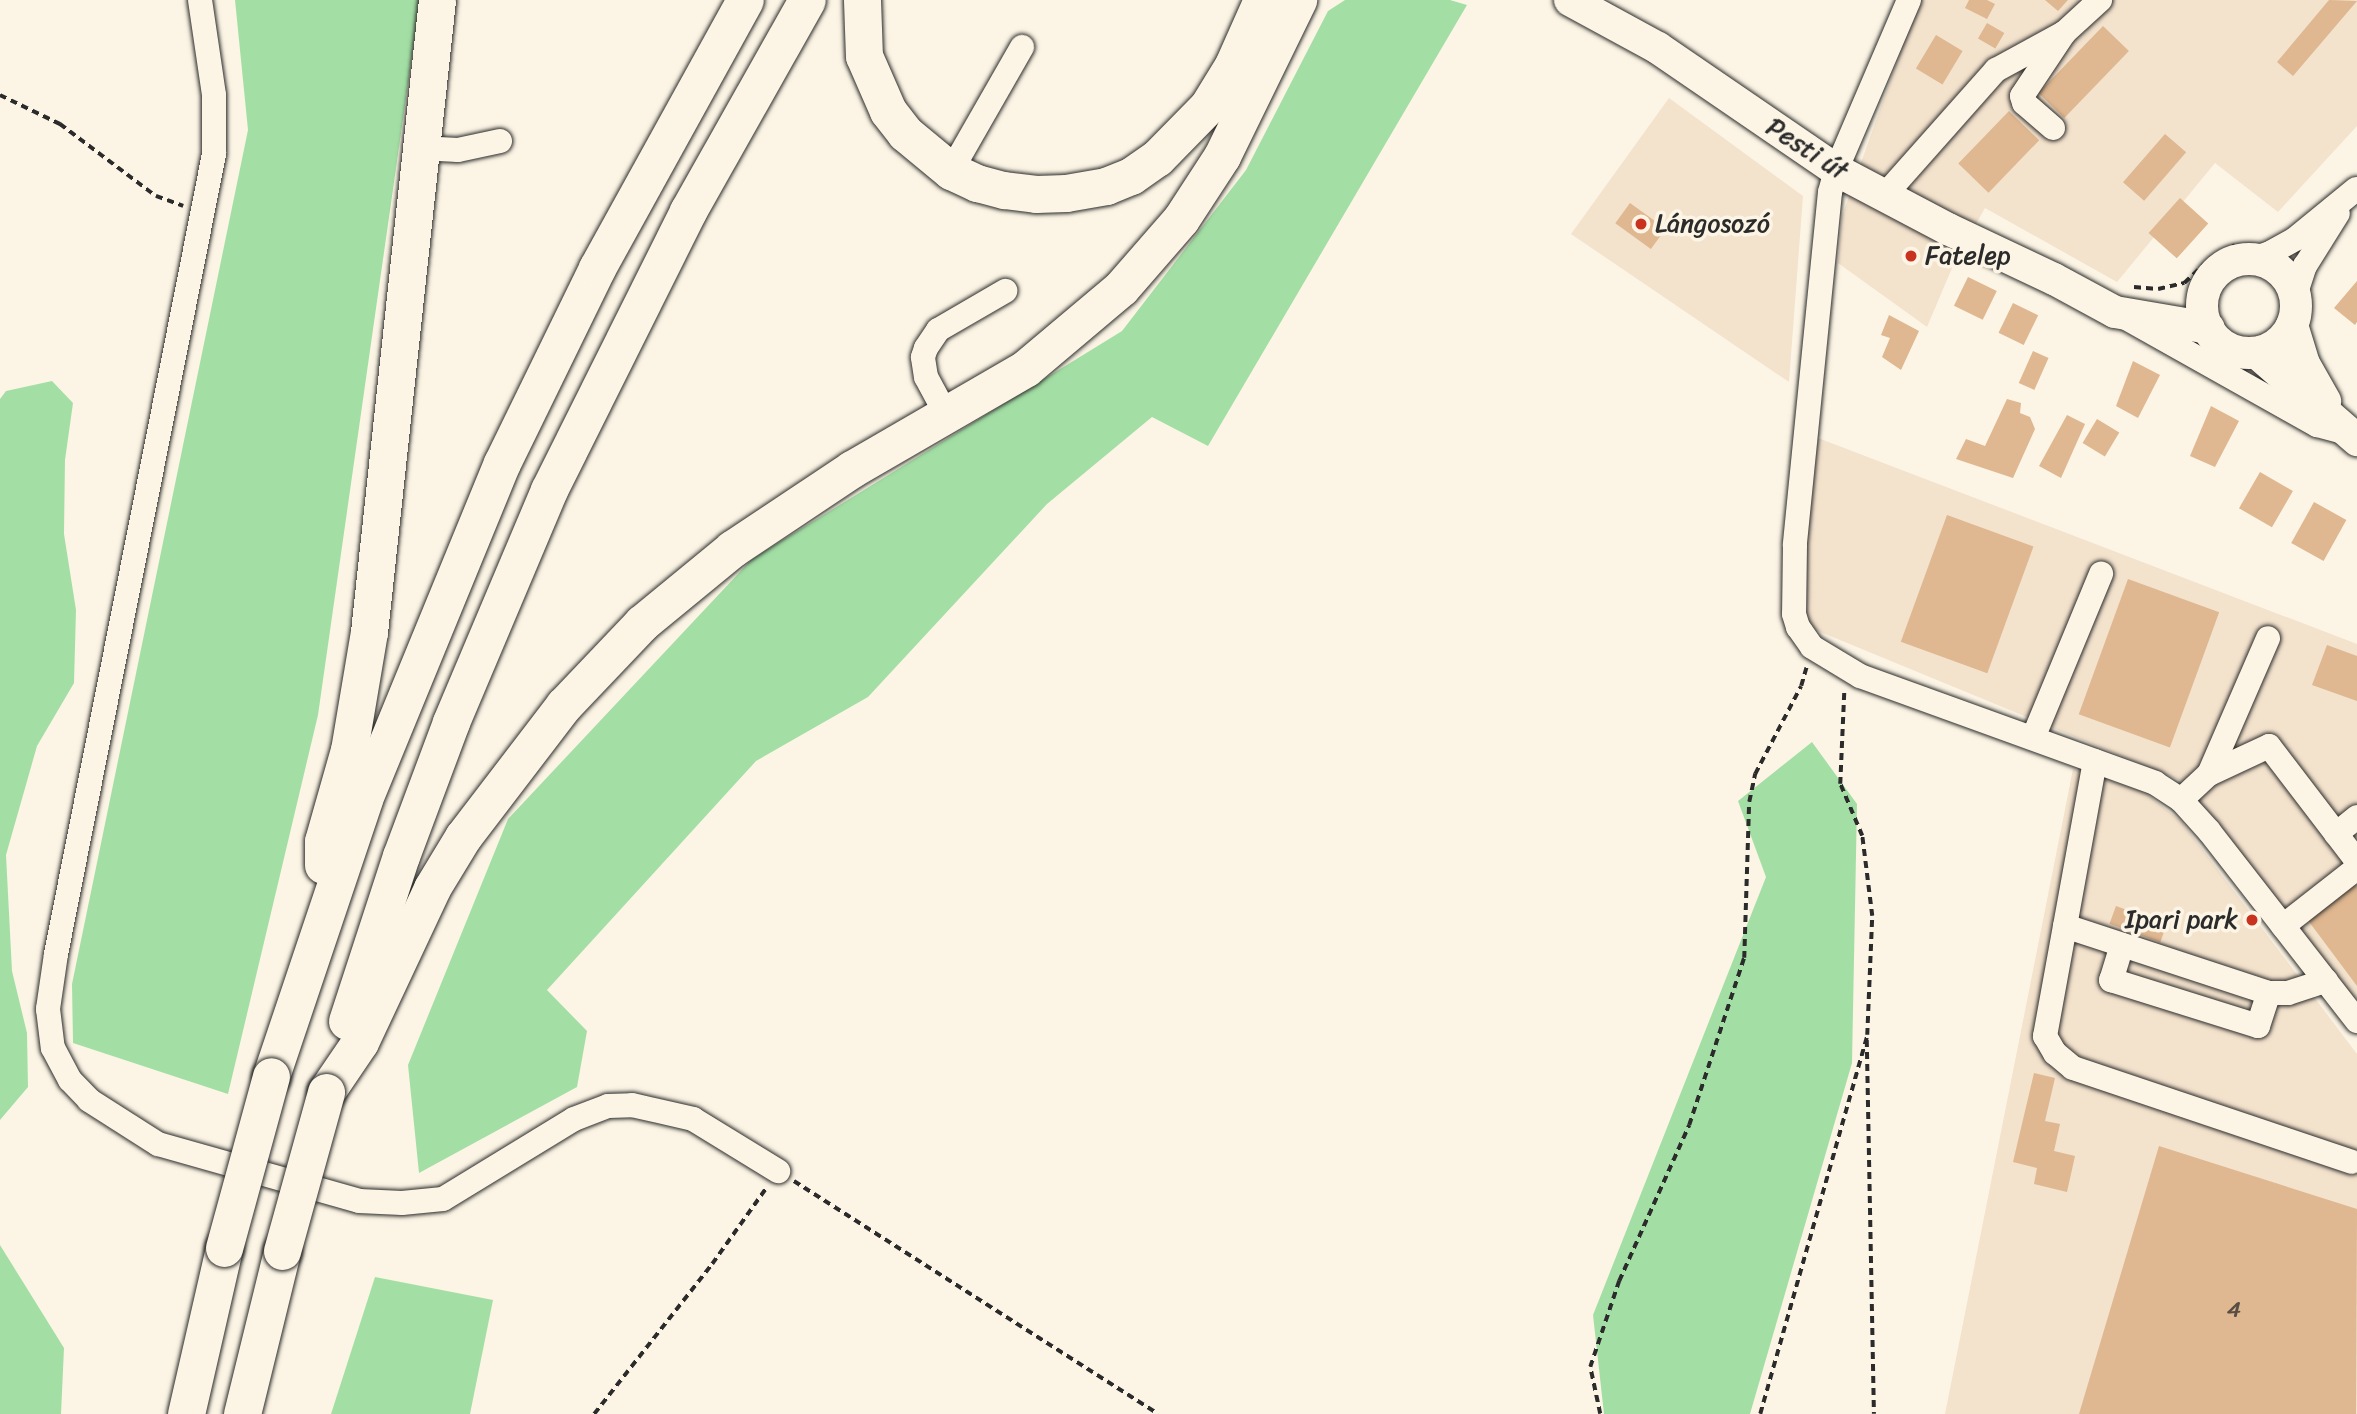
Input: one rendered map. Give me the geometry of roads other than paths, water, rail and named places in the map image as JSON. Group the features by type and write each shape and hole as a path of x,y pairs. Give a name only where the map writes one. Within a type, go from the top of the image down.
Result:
{"highway":[{"path":"324,914 323,841 349,750 369,632 437,0"},
{"path":"186,1414 224,1248 271,1076 324,914 403,697 538,386 645,176 745,0"},
{"path":"242,1414 282,1251 326,1092 397,869 446,734 549,490 682,222 807,0"},
{"path":"862,0 864,56 888,111 905,133 951,171 1004,191 1036,194 1066,193 1106,186 1131,176 1157,159 1208,106 1238,56 1262,0"},
{"path":"326,1092 360,1042 432,888 463,837 531,744 579,688 642,623 732,549 852,469 995,388 1054,347 1112,297 1181,219 1222,156 1298,0"}],"main road":[{"name":"Pesti út","path":"1570,0 1658,48 1836,170 1884,196 2054,279 2113,304 2209,328"},
{"path":"2294,310 2278,343 2257,352 2241,352 2225,347 2209,328 2203,306 2205,291 2223,267 2249,250 2279,270 2289,281 2294,310 2295,342 2312,380 2353,437"},
{"name":"Pesti út","path":"2113,304 2179,300 2205,291"},
{"path":"2257,352 2353,437"}],"street":[{"path":"200,0 214,95 214,153 200,212 56,954 48,1009 53,1048 70,1080 89,1100 158,1144 359,1201 402,1203 443,1199 573,1119 608,1106 632,1105 693,1119 778,1171"},
{"path":"1909,0 1836,170 1830,192 1795,545 1794,614 1812,648 1846,670 2155,783 2181,800 2357,1021"},
{"path":"2053,128 2024,103 2022,96 2064,33 2100,0"},
{"path":"1884,196 1996,69 2064,33"},
{"path":"951,171 1022,47"},
{"path":"419,148 458,150 500,141"},
{"path":"2249,250 2270,253 2295,239 2356,188"},
{"path":"2294,310 2311,255 2356,188"},
{"path":"947,416 926,377 923,357 926,348 938,330 1005,291"},
{"path":"2113,304 2317,425 2353,437"},
{"path":"2033,738 2101,574"},
{"path":"2209,774 2268,638"},
{"path":"2181,800 2209,774 2269,746 2357,861"},
{"path":"2095,761 2045,1036 2055,1053 2073,1068 2352,1162"},
{"path":"2336,834 2357,817"},
{"path":"2283,926 2357,868"},
{"path":"2065,926 2269,993 2288,993 2326,981"},
{"path":"2122,945 2111,979 2123,984 2258,1026 2269,993"}],"place":[{"name":"Lángosozó","path":"1641,224"},
{"name":"Fatelep","path":"1911,256"},
{"name":"Ipari park","path":"2252,920"}]}
